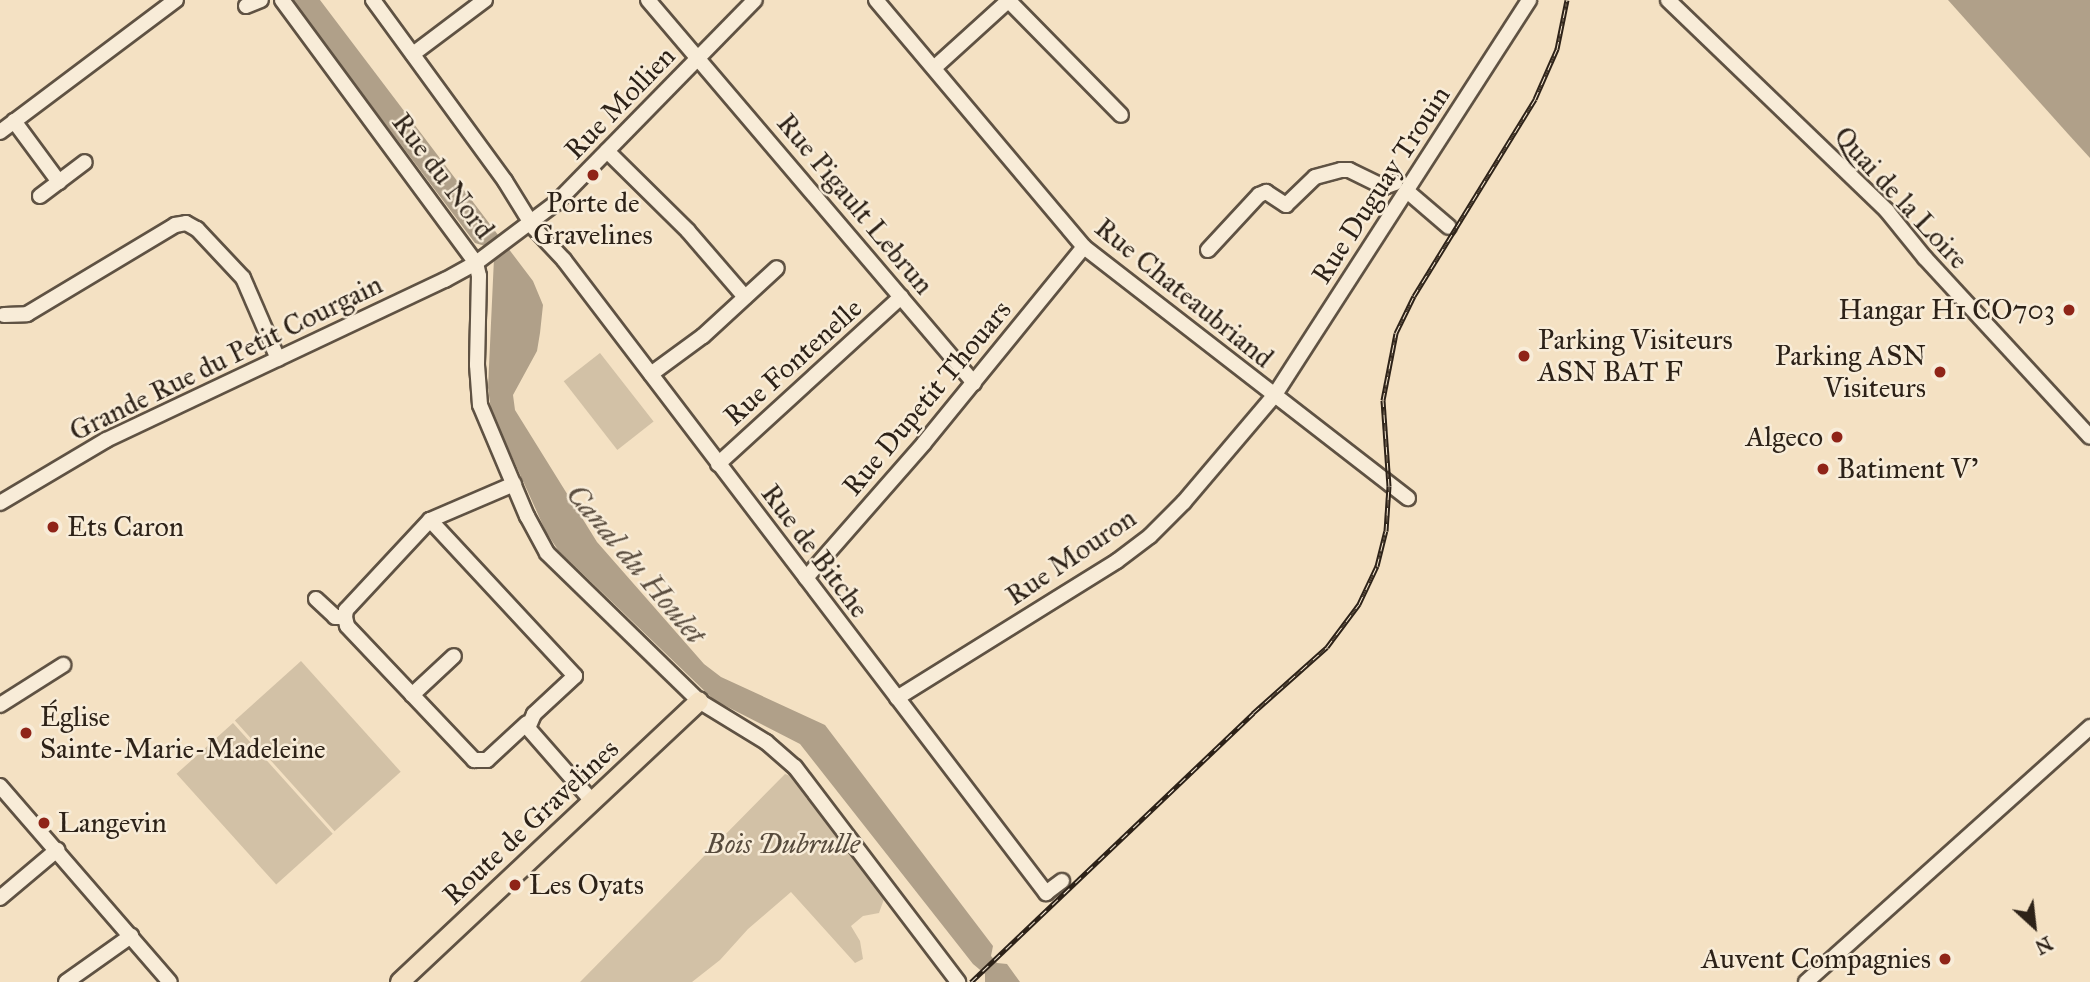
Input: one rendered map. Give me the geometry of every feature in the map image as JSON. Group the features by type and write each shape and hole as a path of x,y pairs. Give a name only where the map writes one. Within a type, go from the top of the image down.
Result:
{"main road":[{"name":"Route de Gravelines","path":"400,982 699,701"}],"street":[{"path":"0,132 176,0"},
{"path":"246,6 261,0"},
{"name":"Rue du Nord","path":"282,0 476,262 479,282 478,395 483,414 535,532 552,559 699,701 766,742 795,767 954,981"},
{"name":"Rue de Bitche","path":"373,0 505,181 531,224 558,252 1046,893 1062,881"},
{"path":"413,54 485,0"},
{"name":"Rue Pigault Lebrun","path":"648,0 974,383"},
{"name":"Rue Mollien","path":"488,254 531,224 607,151 755,0"},
{"name":"Rue Chateaubriand","path":"876,0 1084,247 1408,498"},
{"path":"934,68 1008,0 1121,115"},
{"name":"Rue Duguay Trouin","path":"1274,396 1401,187 1529,0"},
{"name":"Quai de la Loire","path":"1668,0 1887,211 1920,253 2090,437"},
{"path":"14,121 59,182"},
{"path":"607,151 688,231 745,297"},
{"path":"40,196 85,162"},
{"path":"1208,250 1259,195 1266,192 1286,205 1315,177 1341,170 1349,170 1384,187 1401,187 1449,227"},
{"path":"4,315 27,314 175,225 186,223 197,229 243,278 278,359"},
{"name":"Rue Dupetit Thouars","path":"806,578 974,383 1084,247"},
{"name":"Grande Rue du Petit Courgain","path":"0,503 99,443 450,278 488,254"},
{"path":"651,374 694,344 777,268"},
{"name":"Rue Fontenelle","path":"718,464 901,297"},
{"name":"Rue Mouron","path":"897,698 1137,547 1184,502 1274,396"},
{"path":"430,520 575,676 487,760 479,762 347,626 345,617 346,611 430,520 514,484"},
{"path":"316,599 335,617 345,617"},
{"path":"412,695 454,656"},
{"path":"0,705 63,665"},
{"path":"527,723 533,738 592,801"},
{"path":"1806,982 2090,727"},
{"path":"0,786 170,982"},
{"path":"0,898 57,850"},
{"path":"66,982 131,936"}],"green space":[{"path":"600,353 654,422 617,450 564,381"},
{"path":"301,661 401,772 335,831 235,721"},
{"path":"233,723 333,834 276,885 177,774"},
{"name":"Bois Dubrulle","path":"785,774 798,778 835,835 884,899 879,913 863,916 851,926 860,941 863,959 855,963 791,892 748,929 720,960 692,982 580,982"}],"shaded area":[{"path":"292,0 320,0 533,281 543,305 540,333 537,351 513,395 515,410 597,542 704,664 721,677 825,725 993,946 991,956 997,963 1007,964 1020,982 985,982 985,974 973,964 800,744 714,700 558,550 546,532 491,410 488,388 494,258 485,246 475,243"},
{"path":"1948,0 2090,0 2090,158 2069,135"}],"railway":[{"path":"971,982 1253,713 1327,647 1359,604 1377,566 1386,531 1389,486 1383,400 1396,333 1414,296 1535,99 1557,49 1567,0"}],"place":[{"name":"Porte de Gravelines","path":"593,175"},
{"name":"Hangar H1 CO703","path":"2069,310"},
{"name":"Parking Visiteurs ASN BAT F","path":"1524,356"},
{"name":"Parking ASN Visiteurs","path":"1940,372"},
{"name":"Algeco","path":"1837,437"},
{"name":"Batiment V'","path":"1823,469"},
{"name":"Ets Caron","path":"53,527"},
{"name":"Église Sainte-Marie-Madeleine","path":"26,733"},
{"name":"Langevin","path":"44,823"},
{"name":"Les Oyats","path":"515,885"},
{"name":"Auvent Compagnies","path":"1945,959"}],"water label":[{"name":"Canal du Houlet","path":"636,564"}]}
